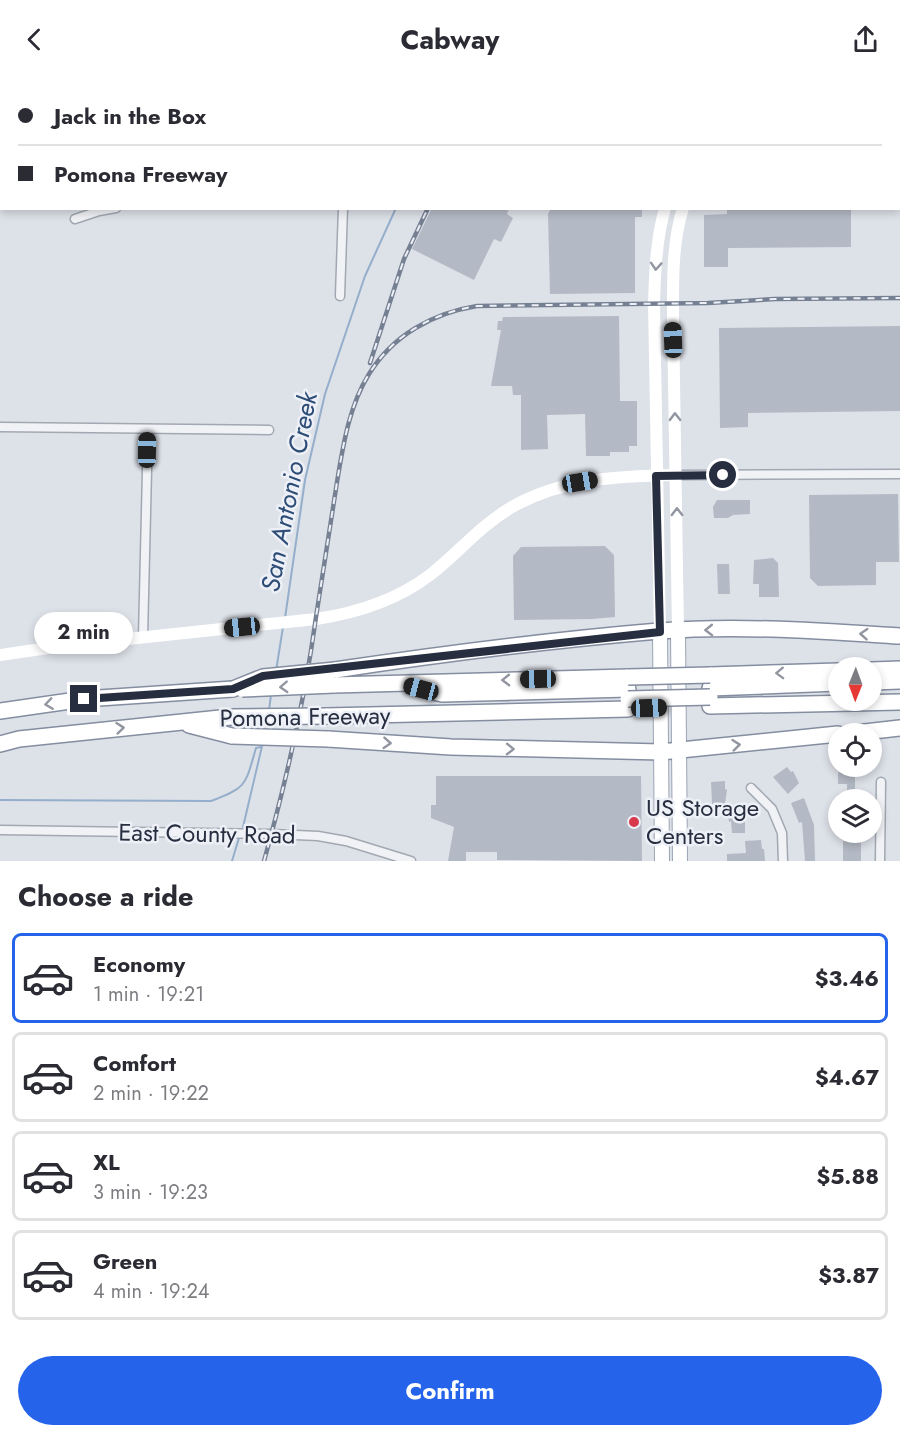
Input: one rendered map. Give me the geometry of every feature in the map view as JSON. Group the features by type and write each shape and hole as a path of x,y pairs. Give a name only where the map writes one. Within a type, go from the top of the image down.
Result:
{"highway":[{"path":"335,677 462,653 660,632 783,630 900,636"},
{"path":"882,670 900,669"},
{"name":"Pomona Freeway","path":"0,744 19,739 231,717 404,715 628,693 710,692 828,673"},
{"name":"Pomona Freeway","path":"0,711 84,699 233,689 263,676 335,677 399,683 628,693 710,692 900,702"},
{"path":"882,682 900,681"},
{"path":"710,692 828,684"},
{"path":"710,692 828,694"},
{"path":"882,693 900,692"},
{"path":"178,722 232,736 328,739 451,747 661,752 828,735"},
{"path":"882,730 900,728"}],"main road":[{"path":"662,861 655,266 664,210"},
{"path":"680,861 673,317 674,270 678,229 683,210"},
{"path":"0,655 341,615 388,600 430,575 494,519 512,507 540,494 568,484 592,480 676,475"}],"street":[{"path":"75,219 105,210"},
{"path":"340,296 343,210"},
{"path":"0,427 269,430"},
{"path":"143,637 147,429"},
{"path":"676,475 900,474"},
{"path":"880,861 881,782"},
{"path":"751,788 772,809 782,833 783,861"},
{"name":"East County Road","path":"0,830 318,836 346,841 411,861"}],"building":[{"path":"431,210 508,210 507,214 513,218 501,242 494,239 474,280 412,249"},
{"path":"550,210 642,210 642,217 635,217 635,293 550,294 548,214"},
{"path":"727,210 851,210 851,247 728,248 728,267 704,267 704,215 727,214"},
{"path":"619,316 620,401 637,401 637,446 629,446 629,452 610,452 610,456 586,456 585,414 547,415 548,449 521,450 521,395 513,395 512,386 491,386 501,330 497,330 498,321 502,321 503,317"},
{"path":"900,326 900,411 748,413 748,427 720,428 719,328"},
{"path":"898,494 899,562 876,562 876,585 818,586 810,578 809,495"},
{"path":"717,500 750,500 750,514 714,518 713,507"},
{"path":"605,546 614,555 615,617 514,620 513,556 521,547"},
{"path":"773,558 778,563 779,597 759,597 759,584 753,584 754,560"},
{"path":"717,564 729,564 730,594 718,594"},
{"path":"787,767 791,772 793,771 799,783 788,794 773,777"},
{"path":"436,776 641,776 642,861 497,860 497,852 466,852 466,861 448,861 454,827 431,818 431,805 436,805"},
{"path":"838,777 855,777 855,789 847,789 847,784 838,784"},
{"path":"725,781 727,790 725,804 712,804 711,782"},
{"path":"804,798 814,825 815,861 805,861 802,822 799,823 791,803"},
{"path":"728,813 737,813 738,822 745,822 745,833 732,833"},
{"path":"761,840 765,861 727,861 727,854 746,853 745,841"},
{"path":"843,843 861,843 861,861 843,861"}],"waterway":[{"name":"San Antonio Creek","path":"285,618 305,480 325,394 365,276 395,210"},
{"name":"San Antonio Creek","path":"276,671 283,627"},
{"name":"San Antonio Creek","path":"269,710 271,695"},
{"name":"San Antonio Creek","path":"243,827 263,742"},
{"path":"0,800 211,801 239,788 250,770 256,748 261,747"},
{"name":"San Antonio Creek","path":"232,861 239,838"}],"railway":[{"path":"370,363 404,259 427,210"},
{"path":"264,861 301,709 339,468 348,426 356,399 369,374 379,360 402,337 430,320 477,306 900,298"}],"place":[{"name":"US Storage Centers","path":"634,822"}],"route":[{"path":"84,699 233,689 263,676 335,670 462,653 660,632 656,476 723,475"}]}
